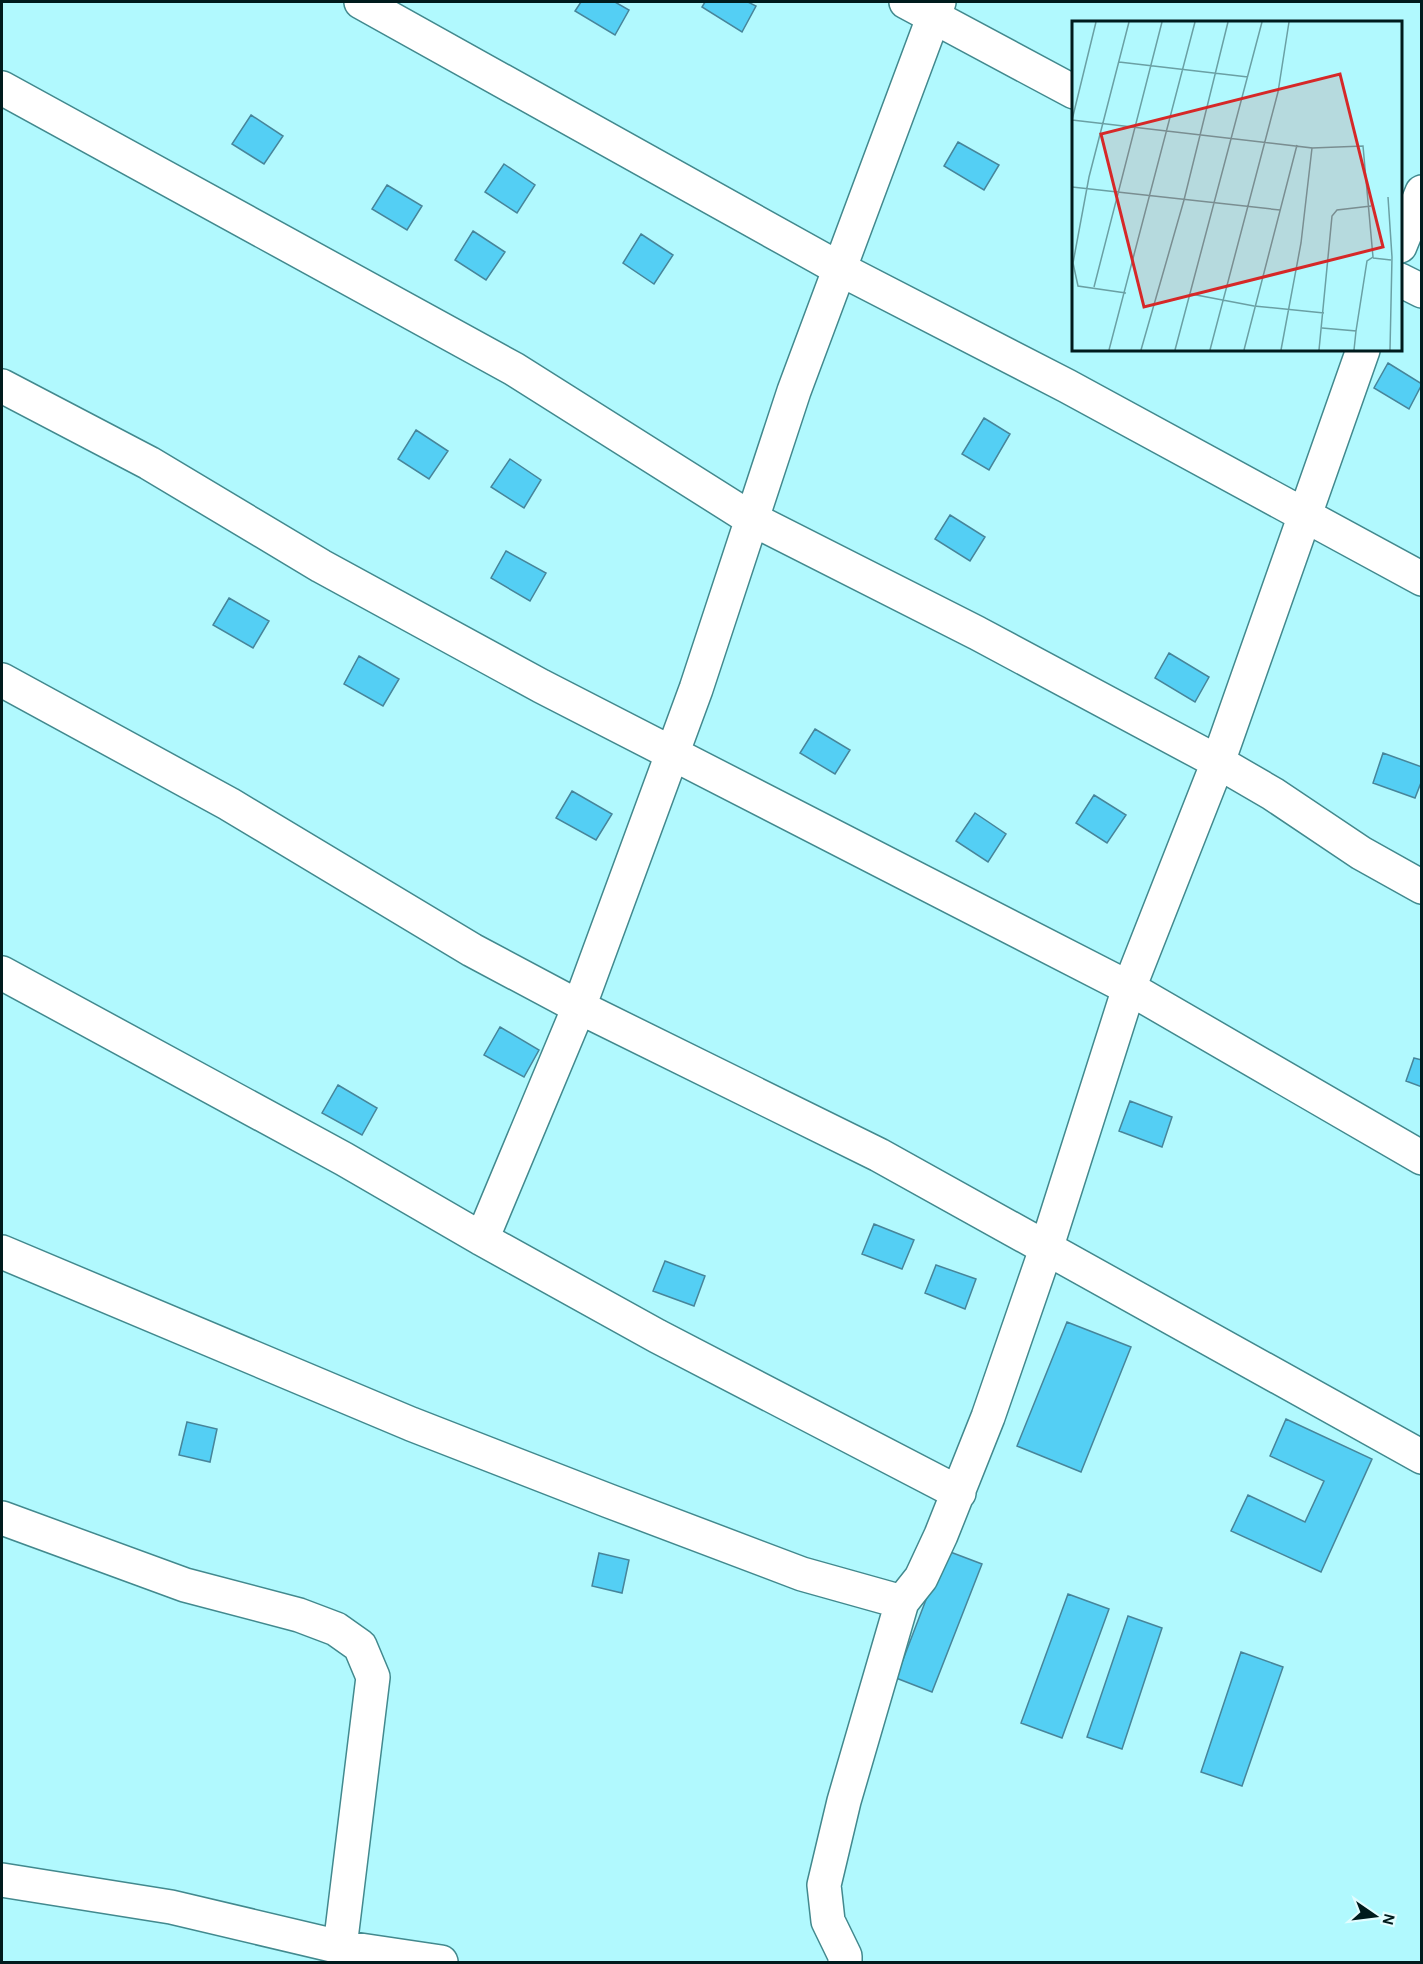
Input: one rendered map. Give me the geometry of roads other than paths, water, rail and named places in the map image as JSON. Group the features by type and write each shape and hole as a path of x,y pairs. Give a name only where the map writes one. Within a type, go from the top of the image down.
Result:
{"street":[{"path":"361,2 840,269 1067,386 1422,579"},
{"path":"482,1239 579,1007 671,751 696,689 750,518 840,269 926,6 1072,91"},
{"path":"2,88 514,369 750,518 977,633 1218,762 1273,794 1360,853 1422,887"},
{"path":"1402,243 1422,192"},
{"path":"1402,281 1422,291"},
{"path":"845,1962 845,1956 828,1921 824,1885 844,1801 902,1602 921,1578 959,1493 1046,1249 1129,988 1218,762 1303,515 1363,351"},
{"path":"4,394 149,463 321,566 541,686 1129,988 1422,1158"},
{"path":"2,680 230,804 412,915 579,1007 879,1155 1422,1457"},
{"path":"2,972 344,1159 657,1336 959,1493"},
{"path":"2,1252 192,1334 554,1480 802,1574 902,1602"},
{"path":"2,1518 185,1585 299,1615 336,1629 360,1646 373,1677 340,1947"},
{"path":"2,1880 171,1907 340,1947 441,1962"}]}
